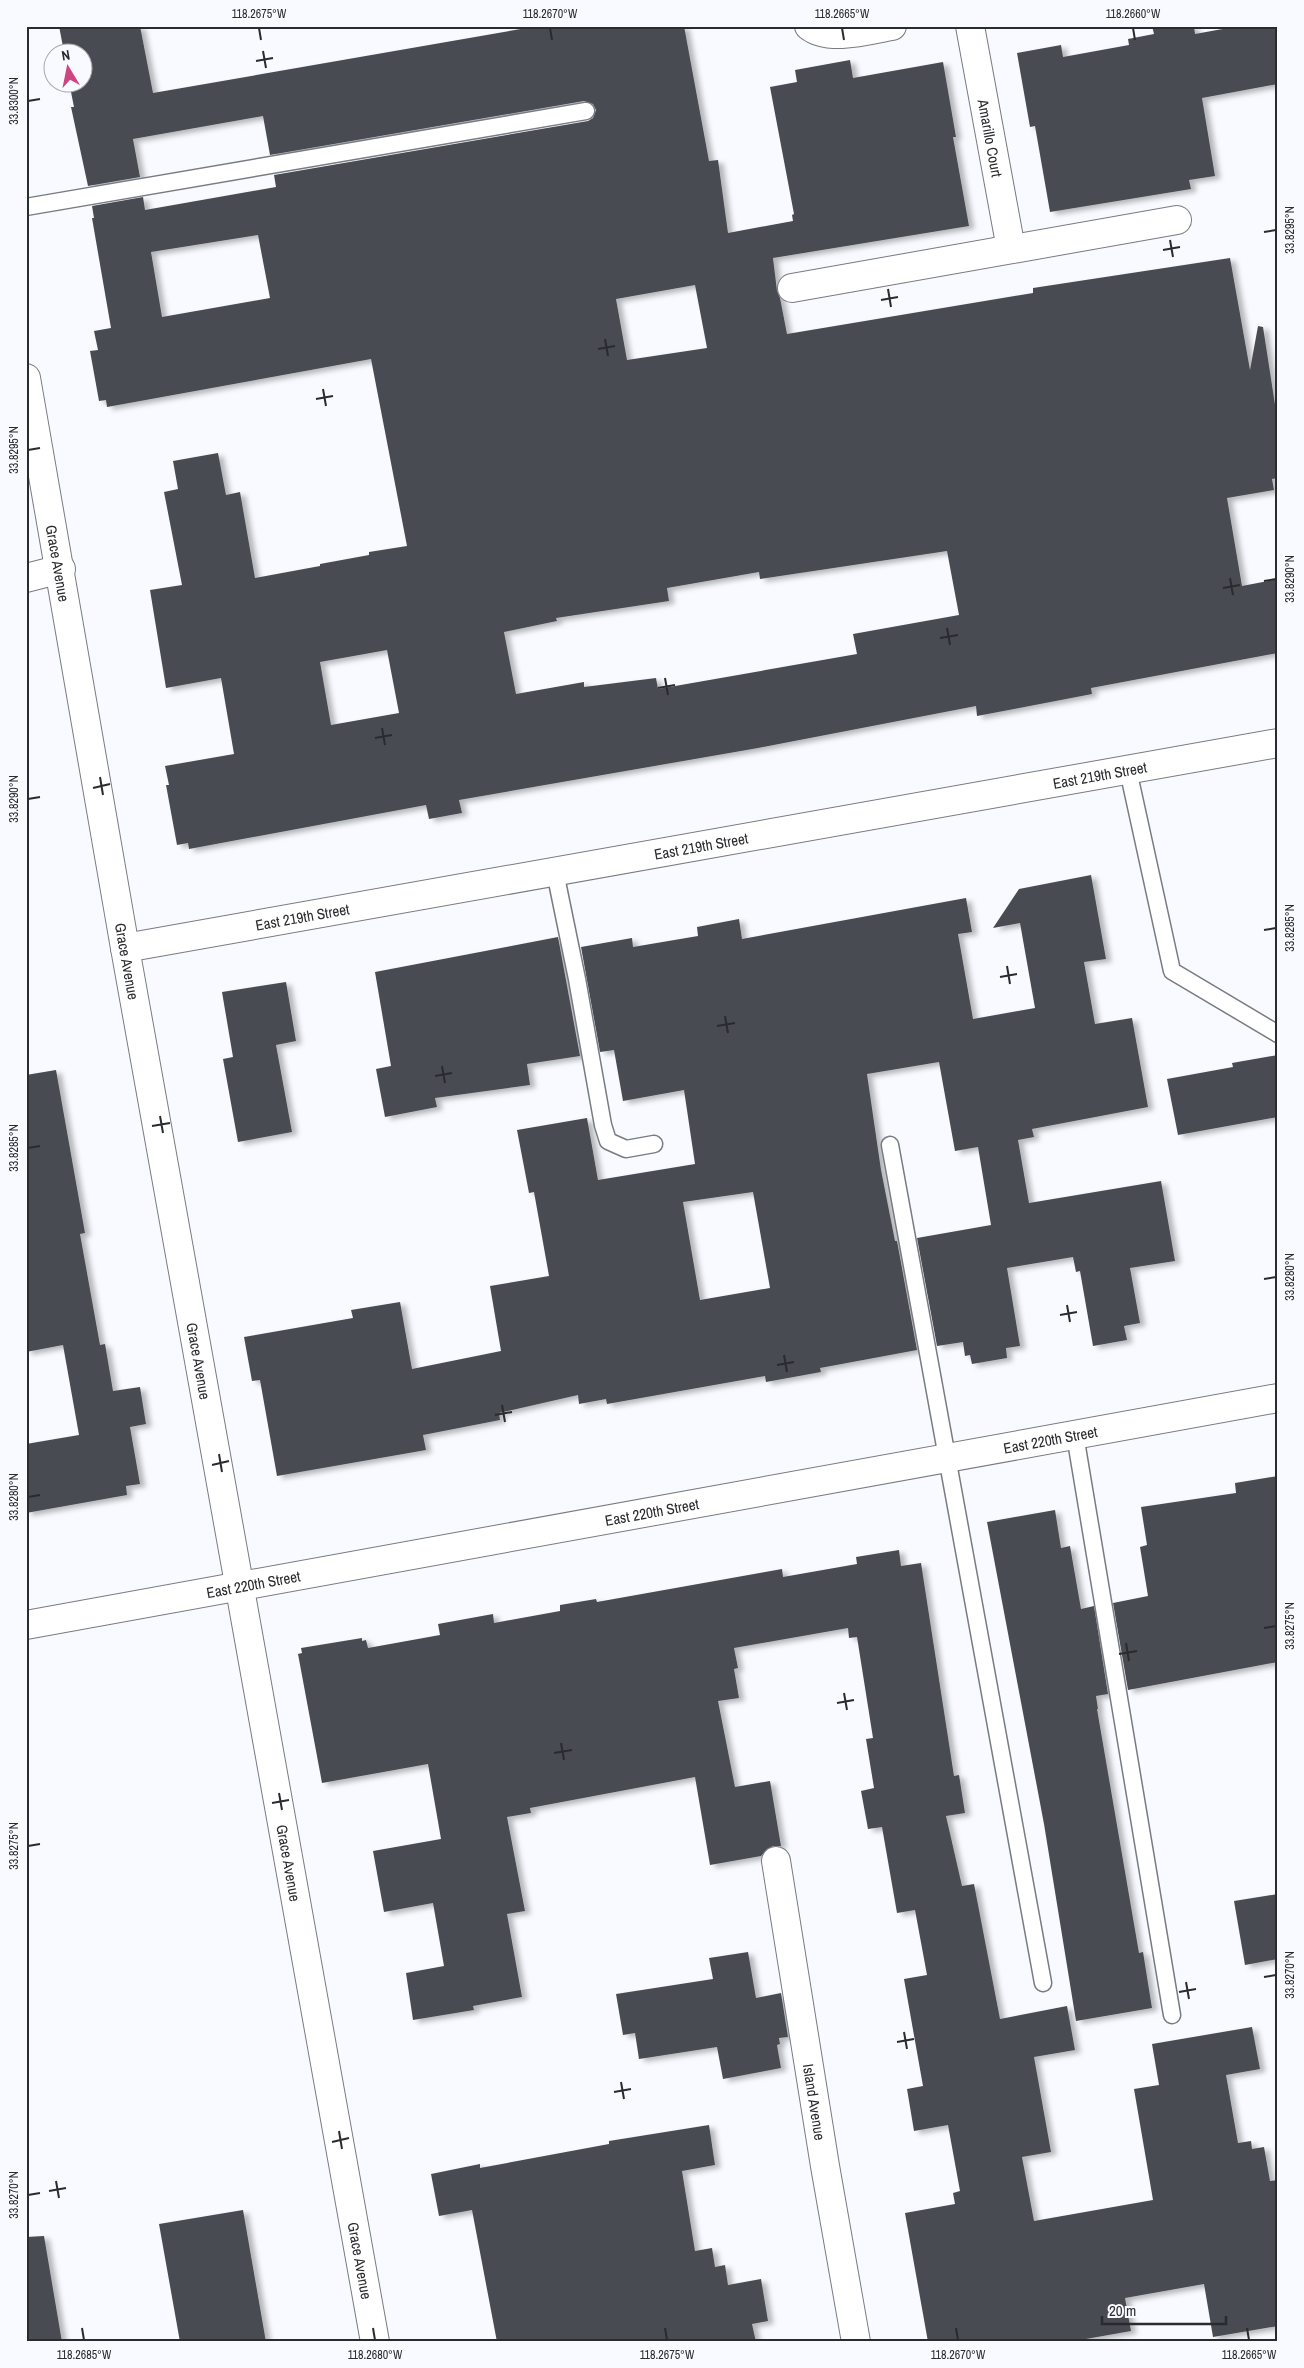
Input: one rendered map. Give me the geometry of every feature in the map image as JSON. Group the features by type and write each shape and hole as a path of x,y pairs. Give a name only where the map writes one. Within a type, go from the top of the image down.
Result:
{"street":[{"path":"809,26 815,31 844,34 892,26"},
{"name":"Amarillo Court","path":"970,26 1010,249"},
{"path":"792,288 1177,220"},
{"name":"Grace Avenue","path":"26,378 61,569 125,948 376,2342"},
{"path":"26,578 61,569"},
{"name":"East 219th Street","path":"125,948 1278,743"},
{"name":"East 220th Street","path":"26,1625 1278,1398"},
{"name":"Island Avenue","path":"776,1861 825,2166 856,2342"}],"lane":[{"path":"26,207 586,111"},
{"path":"1128,770 1172,971 1278,1034"},
{"path":"555,872 577,979 603,1126 608,1141 626,1149 654,1144"},
{"path":"890,1145 949,1458 1043,1983"},
{"path":"1075,1435 1172,2015"}],"building":[{"path":"59,26 140,26 153,93 538,26 684,26 709,161 718,160 728,233 793,221 792,215 794,214 770,87 797,82 795,70 850,60 853,78 943,62 956,137 953,137 969,226 773,258 777,291 787,334 1033,293 1033,288 1230,258 1250,370 1258,326 1263,327 1278,424 1278,478 1272,479 1274,490 1227,498 1242,586 1278,579 1278,653 1091,688 1092,694 977,716 976,706 758,748 459,800 462,813 429,819 426,805 189,849 188,843 177,845 166,785 169,785 165,766 234,754 221,678 166,688 150,590 182,585 164,492 178,489 173,461 218,453 226,495 240,492 255,578 369,555 369,552 407,546 371,359 107,407 106,400 99,401 90,351 98,350 94,331 111,328 92,218 94,218 92,206 143,197 145,210 276,187 274,175 588,121 593,118 596,110 593,104 584,101 270,155 263,116 133,139 140,177 88,186 71,107 74,107 71,92 92,92 92,42 62,42","holes":["258,235 270,298 162,317 151,252","695,285 707,348 627,360 616,299","947,551 959,615 853,634 857,654 658,689 656,678 584,687 584,682 516,694 504,632 557,621 556,618 669,601 667,588 759,572 760,579","387,650 399,713 331,725 320,662"]},
{"path":"1152,26 1194,26 1195,34 1239,26 1278,26 1278,84 1202,98 1215,176 1189,180 1191,189 1050,212 1035,126 1030,127 1017,53 1061,45 1063,57 1129,45 1128,39 1154,34"},
{"path":"1091,875 1106,959 1084,962 1095,1024 1132,1018 1148,1107 1032,1129 1034,1137 1018,1140 1029,1203 1161,1181 1175,1261 1130,1268 1140,1323 1124,1326 1127,1340 1093,1346 1080,1271 1076,1272 1073,1257 1007,1268 1020,1346 1006,1348 1007,1358 972,1364 970,1355 965,1356 963,1342 937,1346 917,1238 991,1225 978,1147 955,1151 939,1062 867,1074 881,1170 895,1241 897,1241 917,1350 820,1368 821,1372 766,1382 765,1376 607,1404 606,1399 579,1404 578,1395 499,1413 500,1420 423,1435 426,1450 277,1476 260,1380 252,1381 244,1337 353,1318 351,1310 400,1302 412,1369 501,1351 490,1286 549,1276 534,1192 529,1193 517,1130 587,1118 598,1180 695,1164 684,1090 623,1101 614,1050 600,1052 581,947 632,938 633,947 698,936 697,927 739,919 742,939 966,898 972,932 958,934 973,1019 1035,1008 1020,923 993,928 1019,889","holes":["753,1192 770,1288 700,1300 683,1202"]},
{"path":"558,937 580,1056 527,1064 530,1085 435,1098 437,1107 385,1117 376,1069 391,1066 375,972"},
{"path":"286,982 296,1041 276,1045 292,1132 238,1142 223,1059 233,1057 222,992"},
{"path":"1278,1055 1278,1117 1178,1135 1167,1079 1233,1067 1232,1063"},
{"path":"56,1070 85,1233 80,1234 100,1345 105,1344 113,1391 140,1387 146,1424 130,1427 140,1484 126,1486 127,1495 26,1513 26,1444 79,1435 63,1345 26,1352 26,1075"},
{"path":"1278,1476 1278,1662 1128,1690 1113,1603 1148,1596 1140,1547 1147,1545 1141,1507 1236,1493 1235,1483"},
{"path":"1055,1510 1061,1548 1070,1546 1081,1609 1094,1606 1108,1694 1096,1696 1097,1709 1139,1953 1143,1952 1152,2008 1076,2021 1044,1824 987,1522"},
{"path":"899,1550 901,1566 921,1563 954,1776 959,1775 965,1813 946,1816 962,1886 974,1884 1000,2019 1067,2006 1075,2050 1034,2057 1051,2152 1022,2157 1034,2221 1153,2200 1134,2089 1159,2085 1152,2044 1252,2027 1260,2069 1226,2075 1238,2143 1251,2141 1252,2149 1264,2147 1270,2181 1278,2180 1278,2326 1213,2337 1204,2284 1125,2298 1131,2331 1069,2342 928,2342 905,2213 955,2204 953,2193 960,2191 948,2125 914,2131 907,2089 923,2086 904,1979 927,1975 915,1910 897,1913 882,1827 868,1829 861,1791 874,1788 866,1739 873,1738 857,1637 849,1638 848,1628 734,1648 738,1668 734,1669 739,1698 718,1701 735,1787 770,1781 781,1846 773,1846 767,1849 761,1856 710,1865 695,1777 530,1808 531,1813 507,1817 525,1911 507,1914 522,1997 473,2006 474,2010 413,2020 406,1973 444,1966 433,1903 384,1912 373,1851 441,1839 428,1764 322,1783 298,1654 302,1653 301,1648 362,1638 362,1641 366,1640 368,1648 440,1635 438,1624 493,1614 494,1623 560,1611 560,1605 596,1599 597,1602 782,1569 783,1577 857,1564 856,1557"},
{"path":"1278,1894 1278,1959 1245,1965 1234,1901"},
{"path":"748,1952 756,1998 781,1993 788,2037 779,2038 780,2044 777,2045 781,2068 723,2079 717,2047 639,2059 635,2033 623,2035 616,1994 713,1979 709,1958"},
{"path":"709,2125 715,2165 682,2171 695,2251 712,2248 715,2267 725,2265 728,2285 761,2279 768,2321 752,2324 756,2342 497,2342 472,2210 439,2216 431,2174 480,2164 480,2168 609,2144 609,2141"},
{"path":"243,2210 266,2342 180,2342 159,2224"},
{"path":"44,2236 62,2342 26,2342 26,2237"}]}
